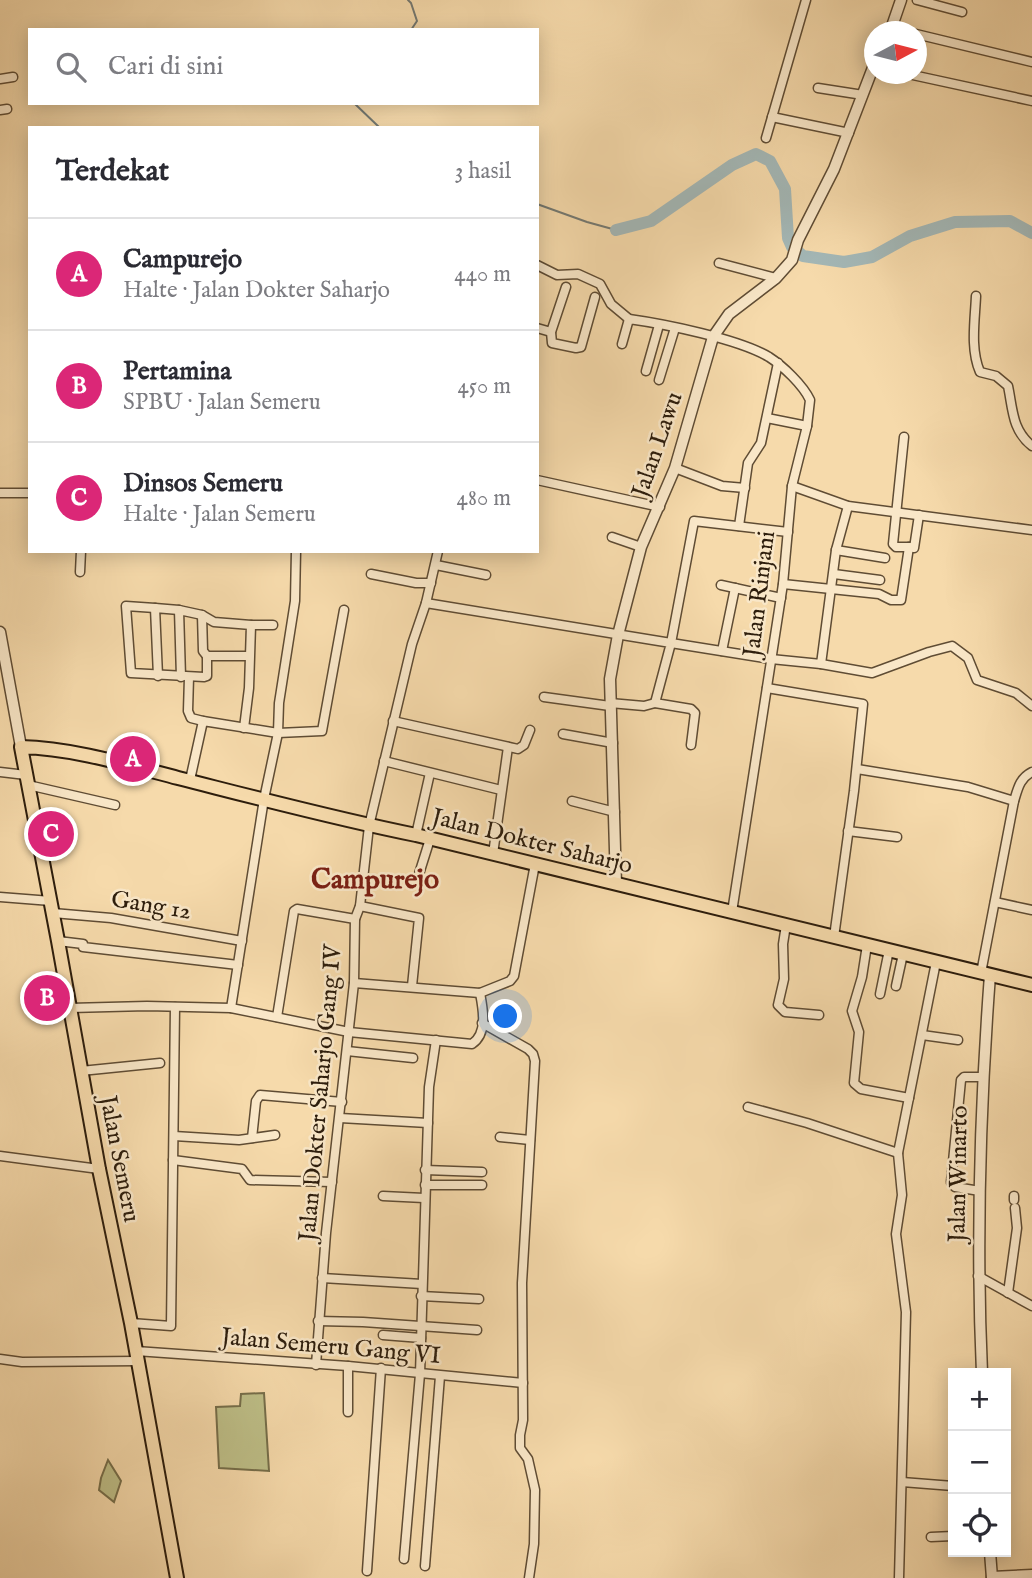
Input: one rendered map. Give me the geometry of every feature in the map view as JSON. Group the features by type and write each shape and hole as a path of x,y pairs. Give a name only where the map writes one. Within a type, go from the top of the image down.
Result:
{"highway":[{"name":"Jalan Semeru","path":"21,747 177,1578"},
{"name":"Jalan Dokter Saharjo","path":"21,747 117,762 369,826 416,835 1032,985"}],"street":[{"path":"766,138 806,0"},
{"path":"893,21 901,0"},
{"path":"917,0 962,12"},
{"path":"927,37 1032,62"},
{"path":"0,79 13,77"},
{"path":"927,78 1032,101"},
{"name":"Jalan Lawu","path":"616,884 610,704 612,664 641,547 675,468 713,337 729,314 776,278 792,260 798,240 828,183 867,84"},
{"path":"818,88 863,95"},
{"path":"772,117 849,133"},
{"path":"719,263 776,278"},
{"path":"539,266 557,275 578,274 600,284 611,304 629,319 622,344"},
{"path":"566,287 551,332 552,343 580,347 596,297"},
{"path":"976,296 976,363 980,372 996,376 1008,386 1012,418 1021,437 1032,446"},
{"name":"Jalan Rinjani","path":"629,319 713,337 767,356 778,363 810,400 807,426 792,486 783,584 732,912"},
{"path":"646,371 659,325"},
{"path":"659,380 675,328"},
{"path":"539,329 551,332"},
{"path":"740,526 748,463 761,443 778,363"},
{"path":"767,418 807,426"},
{"path":"904,436 895,512 893,544 896,547 914,548 919,515"},
{"path":"675,468 722,486 745,488"},
{"path":"539,480 660,507"},
{"path":"792,486 848,506 1032,530"},
{"path":"0,493 28,493"},
{"path":"821,664 836,550 848,506"},
{"path":"655,703 671,643 693,523 696,520 788,532"},
{"path":"612,537 641,547"},
{"path":"783,584 880,594 891,600 901,600 909,547"},
{"path":"836,550 885,558"},
{"path":"80,572 81,553"},
{"path":"231,1008 264,799 278,733 279,703 295,601 296,553"},
{"name":"Jalan Dokter Saharjo Gang IV","path":"316,1365 318,1321 354,983 355,919 360,906 369,826 412,644 426,603 438,553"},
{"path":"436,565 486,575"},
{"path":"834,573 880,580"},
{"path":"371,574 416,583 431,583"},
{"path":"722,586 781,598"},
{"path":"722,651 735,588"},
{"path":"426,603 872,673 952,646 968,658 977,680 1016,693 1032,706"},
{"path":"202,615 207,676 131,673 126,606 179,610 202,615 214,622 273,625"},
{"path":"155,608 158,676"},
{"path":"179,610 188,711 191,718 278,733 320,732 323,729 344,610"},
{"path":"244,728 249,688 251,625"},
{"path":"0,632 21,747"},
{"path":"206,656 248,656"},
{"path":"767,688 863,704 834,937"},
{"path":"544,697 644,706 655,703 691,709 695,713 691,745"},
{"path":"190,780 203,722"},
{"path":"393,722 508,747 523,747 530,730"},
{"path":"563,734 613,743"},
{"path":"493,854 508,747"},
{"path":"384,761 501,790"},
{"path":"857,769 968,788 1014,801"},
{"path":"0,772 115,805"},
{"path":"416,835 430,772"},
{"path":"986,974 995,902 1014,801 1018,786 1025,775 1032,772"},
{"path":"572,802 615,811"},
{"path":"848,831 897,837"},
{"path":"419,874 430,839"},
{"path":"354,983 480,993 513,979 535,864"},
{"name":"Gang 12","path":"0,897 242,941"},
{"path":"995,902 1032,910"},
{"path":"360,906 419,918 412,986"},
{"path":"277,1017 294,911 297,909 355,919"},
{"path":"786,925 783,944 784,979 778,1004 785,1012 819,1015"},
{"path":"58,941 83,944 83,947 238,965"},
{"path":"867,945 862,977 852,1011 859,1031 854,1083 861,1089 909,1098"},
{"path":"880,994 889,950"},
{"path":"896,986 903,954"},
{"path":"900,1578 906,1312 896,1234 902,1195 898,1153 936,962"},
{"name":"Jalan Winarto","path":"982,1368 978,1276 986,974"},
{"path":"70,1008 231,1008 349,1032 474,1043 482,1030 480,993"},
{"path":"131,1324 171,1326 175,1007"},
{"path":"482,1023 533,1054 535,1061 522,1283 523,1420 519,1440 520,1448 528,1459 535,1490 530,1578"},
{"path":"922,1035 958,1040"},
{"path":"404,1559 420,1374 425,1170 430,1074 436,1040"},
{"path":"347,1051 413,1058"},
{"path":"81,1071 160,1063"},
{"path":"979,1191 955,1187 951,1182 961,1080 964,1077 983,1077"},
{"path":"253,1138 256,1101 260,1095 342,1102"},
{"path":"748,1107 898,1153"},
{"path":"340,1118 428,1123"},
{"path":"174,1136 239,1140 275,1135"},
{"path":"500,1137 530,1140"},
{"path":"0,1156 99,1169"},
{"path":"173,1160 242,1169 250,1180 332,1182"},
{"path":"425,1170 482,1172"},
{"path":"425,1185 482,1185"},
{"path":"383,1196 424,1198"},
{"path":"1008,1293 1017,1228 1014,1202"},
{"path":"978,1276 1032,1306"},
{"path":"323,1278 422,1284"},
{"path":"421,1296 479,1298"},
{"path":"318,1321 363,1321 477,1329"},
{"path":"383,1335 421,1338"},
{"name":"Jalan Semeru Gang VI","path":"0,1359 22,1362 137,1356 381,1368 440,1376 523,1382"},
{"path":"348,1366 348,1412"},
{"path":"367,1571 381,1368"},
{"path":"425,1566 440,1376"},
{"path":"902,1482 948,1486"},
{"path":"930,1537 948,1536"},
{"path":"990,1557 992,1577 1032,1576"}],"green space":[{"path":"264,1393 269,1471 219,1468 216,1407 240,1406 241,1394"},
{"path":"108,1460 121,1481 114,1502 99,1490"}],"waterway":[{"path":"408,0 417,21 412,28"},
{"path":"356,105 378,126"},
{"path":"616,230 651,221 732,165 756,154 770,161 785,189 788,238 792,247 803,256 844,262 872,257 910,236 955,222 1010,221 1032,233"},
{"path":"539,205 616,230"}],"place":[{"name":"Campurejo","path":"133,759"},
{"name":"Dinsos Semeru","path":"51,834"},
{"name":"Pertamina","path":"47,998"}],"district":[{"name":"Campurejo","path":"375,880"}]}
